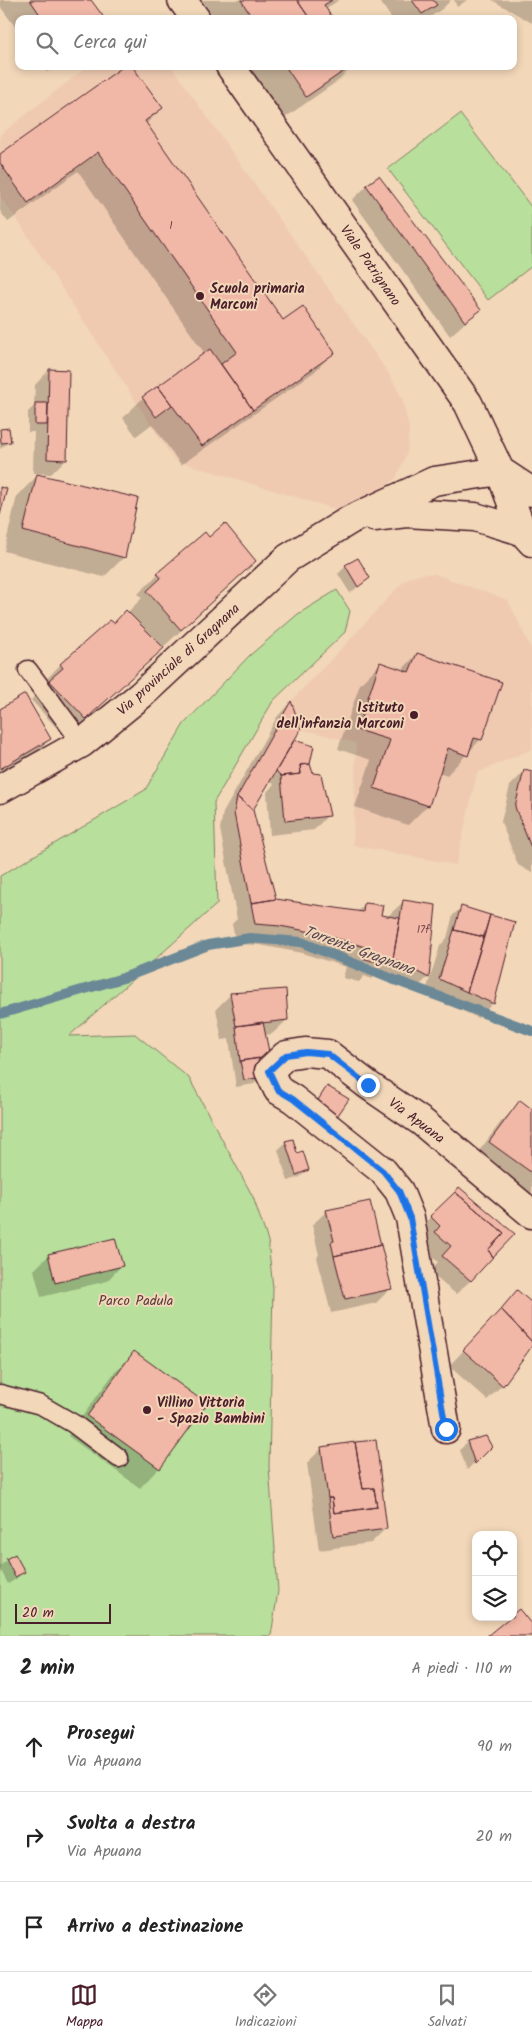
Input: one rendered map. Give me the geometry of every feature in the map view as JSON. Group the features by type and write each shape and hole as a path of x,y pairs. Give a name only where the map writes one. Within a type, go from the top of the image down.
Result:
{"street":[{"path":"182,0 193,15"},
{"name":"Viale Potrignano","path":"233,70 468,403 527,537"},
{"path":"500,472 532,492"},
{"name":"Via provinciale di Gragnana","path":"0,789 82,744 141,695 288,558 350,520 434,481 500,472"},
{"path":"350,520 406,513 448,514 474,517 527,537"},
{"name":"Via Apuana","path":"446,1429 410,1218 399,1191 383,1171 293,1099 278,1090 269,1071 286,1055 306,1052 328,1054 368,1085 422,1122 532,1214"}],"lane":[{"path":"28,670 82,744"},
{"path":"0,1394 41,1405 74,1424 119,1458"}],"shaded area":[{"name":"Scuola primaria Marconi","path":"83,70 174,70 389,374 402,398 409,428 407,453 396,478 373,496 338,510 174,460 16,218 0,197 0,135"},
{"name":"Istituto dell'infanzia Marconi","path":"423,574 434,574 508,600 532,650 532,749 477,773 456,865 353,845 356,743 301,729 291,701 401,584 409,578"}],"green space":[{"path":"460,114 532,208 532,266 488,300 388,169"},
{"name":"Parco Padula","path":"337,590 350,611 345,632 273,701 214,802 217,904 69,1036 135,1034 189,1078 253,1197 268,1241 273,1288 269,1467 278,1591 271,1636 0,1636 0,876 145,790 184,724 249,656 298,614"}],"building":[{"path":"30,0 91,0 102,15 40,15"},
{"path":"241,0 297,0 307,15 250,15"},
{"path":"297,0 332,0 324,5 330,15 307,15"},
{"path":"412,0 433,0 437,5 422,14"},
{"path":"118,70 135,70 163,108 145,121 283,320 303,306 335,353 253,410 221,364 237,352 98,152 28,203 0,163 0,154"},
{"path":"288,70 343,70 344,71 306,97"},
{"path":"379,176 481,310 465,322 366,185"},
{"path":"210,349 253,410 202,446 158,386"},
{"path":"49,369 69,370 67,460 47,459"},
{"path":"158,386 172,405 156,417 142,397"},
{"path":"35,403 48,403 47,425 35,425"},
{"path":"9,428 11,442 1,443 0,429"},
{"path":"37,474 138,498 125,558 23,531"},
{"path":"0,487 7,489 0,515"},
{"path":"225,523 256,561 181,630 147,591 161,578 157,573 205,532 209,537"},
{"path":"358,558 370,578 358,587 345,565"},
{"path":"126,610 164,648 86,719 49,680 63,668 60,664 110,620 114,623"},
{"path":"417,653 502,682 482,740 474,738 468,756 448,748 429,806 374,788 390,740 357,730 380,662 409,672"},
{"path":"25,694 51,739 0,769 0,709"},
{"path":"291,701 301,729 253,810 237,797"},
{"path":"294,740 314,746 310,764 300,765 301,774 281,776 276,771"},
{"path":"310,764 313,773 321,774 330,816 285,821 281,776 301,774 300,765"},
{"path":"524,770 532,772 532,850 515,807"},
{"path":"237,797 253,810 276,899 251,903 234,813"},
{"path":"276,899 363,912 364,903 383,905 381,915 400,918 393,959 382,956 380,963 362,958 365,947 322,934 280,926 255,924 251,903"},
{"path":"403,900 436,905 429,978 393,959"},
{"path":"461,906 490,915 484,937 454,930"},
{"path":"490,915 515,922 494,1004 467,992"},
{"path":"454,930 484,937 467,992 439,979"},
{"path":"286,989 288,1020 236,1026 230,993"},
{"path":"263,1022 270,1057 240,1061 236,1026"},
{"path":"259,1058 263,1077 244,1080 240,1061"},
{"path":"327,1086 349,1099 334,1121 313,1108"},
{"path":"520,1100 532,1109 532,1173 489,1142"},
{"path":"293,1139 297,1153 303,1151 309,1170 296,1175 285,1141"},
{"path":"459,1187 515,1234 493,1257 488,1250 504,1233 455,1192"},
{"path":"455,1192 504,1233 488,1250 493,1257 471,1281 442,1256 451,1246 435,1232 440,1226 430,1216"},
{"path":"370,1201 381,1245 334,1256 331,1242 334,1241 326,1210"},
{"path":"115,1238 123,1266 55,1283 48,1254"},
{"path":"381,1245 392,1289 345,1299 334,1256"},
{"path":"517,1290 532,1303 532,1342 501,1309"},
{"path":"501,1309 532,1342 532,1346 503,1386 463,1350"},
{"name":"Villino Vittoria - Spazio Bambini","path":"134,1351 207,1404 160,1469 87,1416"},
{"path":"486,1436 492,1447 475,1464 467,1441"},
{"path":"376,1440 387,1529 333,1536 328,1498 332,1498 334,1513 377,1507 374,1488 363,1489 355,1442"},
{"path":"355,1442 363,1489 374,1488 377,1507 334,1513 332,1498 328,1498 321,1447"},
{"path":"15,1554 25,1572 15,1577 6,1559"},
{"path":"519,1609 532,1625 532,1636 487,1636 505,1621 517,1621 517,1611"}],"waterway":[{"name":"Torrente Gragnana","path":"0,1014 123,978 208,945 250,938 301,942 392,979 532,1031"}],"place":[{"name":"Scuola primaria Marconi","path":"200,296"},
{"name":"Istituto dell'infanzia Marconi","path":"414,715"},
{"name":"Villino Vittoria - Spazio Bambini","path":"147,1410"}],"route":[{"path":"368,1085 328,1054 306,1052 286,1055 269,1071 278,1090 293,1099 383,1171 399,1191 410,1218 446,1429"}]}
